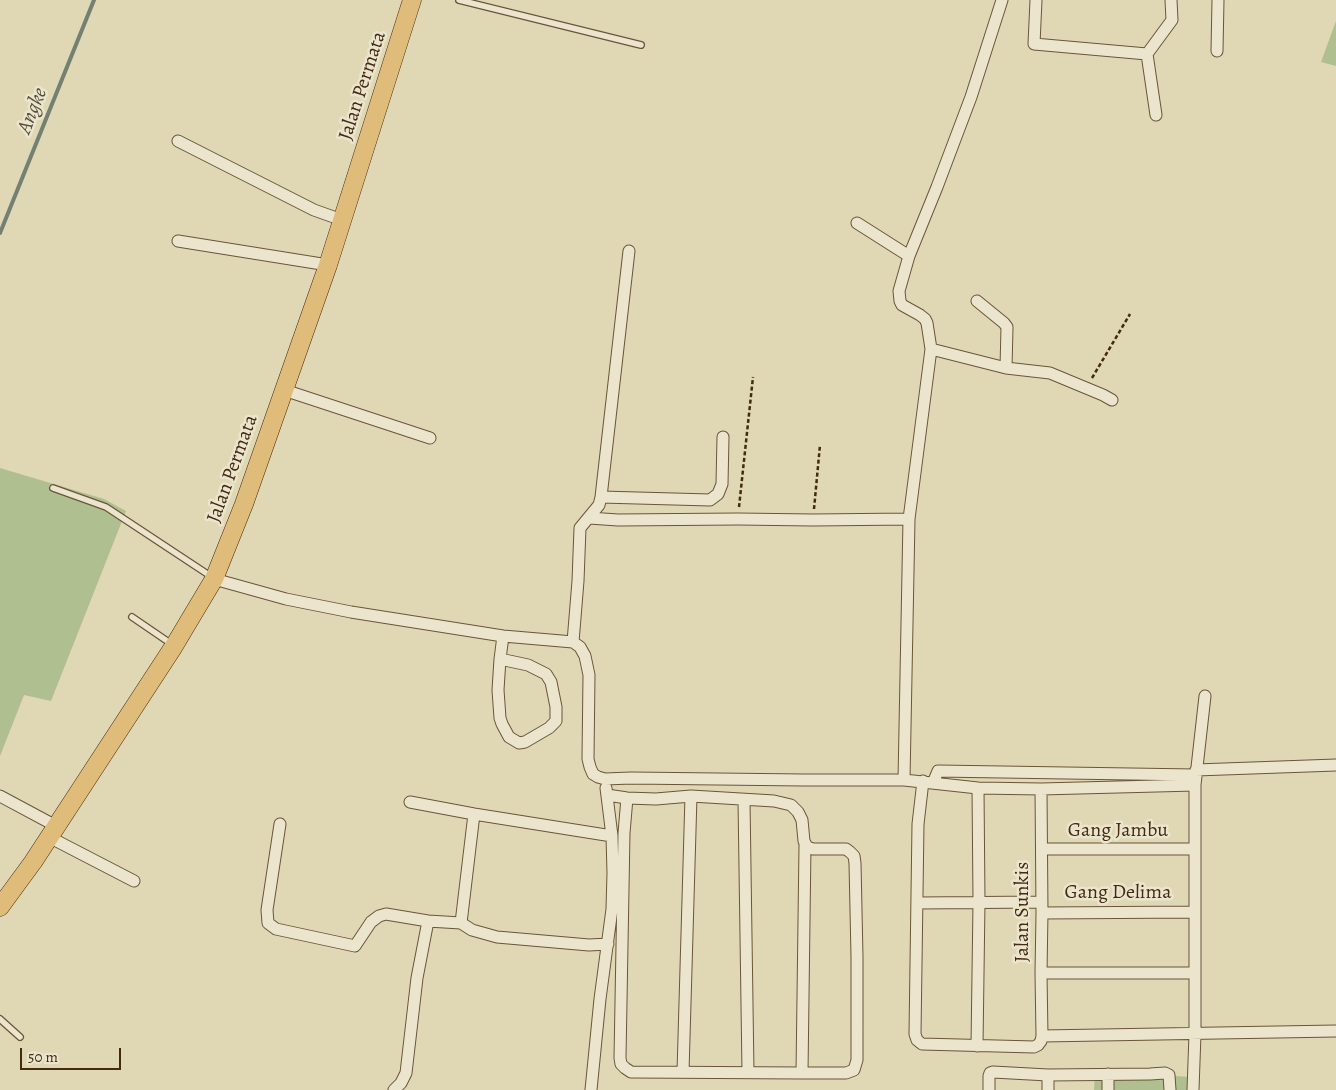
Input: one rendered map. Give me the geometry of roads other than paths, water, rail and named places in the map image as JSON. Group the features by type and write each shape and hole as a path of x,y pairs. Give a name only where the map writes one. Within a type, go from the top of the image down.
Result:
{"main road":[{"name":"Jalan Permata","path":"0,907 53,832 174,646 214,579 244,504 328,265 412,0"}],"street":[{"path":"904,780 909,520 931,349 925,319 920,314 902,305 899,291 909,256 971,96 1002,0"},
{"path":"1036,0 1034,44 1147,54"},
{"path":"1156,115 1147,54 1172,20 1171,0"},
{"path":"1217,51 1218,0"},
{"path":"178,141 314,210 342,220"},
{"path":"857,223 909,256"},
{"path":"178,241 328,265"},
{"path":"573,642 580,528 584,521 589,518 602,497 629,251"},
{"path":"977,301 1007,327 1006,368"},
{"path":"931,349 1006,368 1050,373 1112,400"},
{"path":"284,390 430,438"},
{"path":"602,497 710,500 718,494 722,484 723,437"},
{"path":"589,518 618,520 738,518 909,520"},
{"path":"214,579 286,599 351,612 503,636 573,642 585,656 589,675 588,759 593,774 605,779 904,780 978,788 1040,788 1195,777 1336,764"},
{"path":"500,659 528,665 546,674 551,682 556,707 556,721 549,728 525,742 519,743 509,737 502,724 499,705 500,659 503,636"},
{"path":"1193,1090 1195,1034 1195,777 1205,696"},
{"path":"1195,777 938,771 928,782 918,824 915,1034 917,1040 922,1044 1034,1047 1041,1041 1042,1036 1336,1031"},
{"path":"1014,772 1015,788"},
{"path":"591,1090 600,999 612,909 612,836 605,779"},
{"path":"977,1046 978,788"},
{"name":"Jalan Sunkis","path":"1040,788 1042,849 1042,1036"},
{"path":"607,795 627,798 656,799 691,796 774,801 791,805 798,812 802,820 805,845 802,1074"},
{"path":"0,796 53,832 134,881"},
{"path":"682,1072 691,796"},
{"path":"627,798 624,833 620,1058 621,1064 631,1072 802,1074 846,1073 854,1070 857,1060 857,957 854,856 846,850 813,849 805,845"},
{"path":"744,800 748,1072"},
{"path":"410,802 612,836"},
{"path":"461,923 474,814"},
{"path":"280,824 267,910 268,923 276,928 355,946 371,922 386,914 428,921 461,923 472,930 497,937 589,945 608,944"},
{"name":"Gang Jambu","path":"1042,849 1195,849"},
{"name":"Gang Delima","path":"917,903 979,902 1042,907 1195,912"},
{"path":"394,1090 406,1073 418,978 428,921"},
{"path":"1041,973 1194,973"},
{"path":"989,1090 989,1076 993,1072 1048,1075 1165,1073 1169,1075 1170,1090"},
{"path":"1108,1074 1108,1090"},
{"path":"1048,1075 1048,1090"}],"lane":[{"path":"459,0 641,45"},
{"path":"53,488 106,506 214,579"},
{"path":"132,617 174,646"},
{"path":"0,1019 20,1037"}],"waterway":[{"name":"Angke","path":"0,233 94,0"}]}
